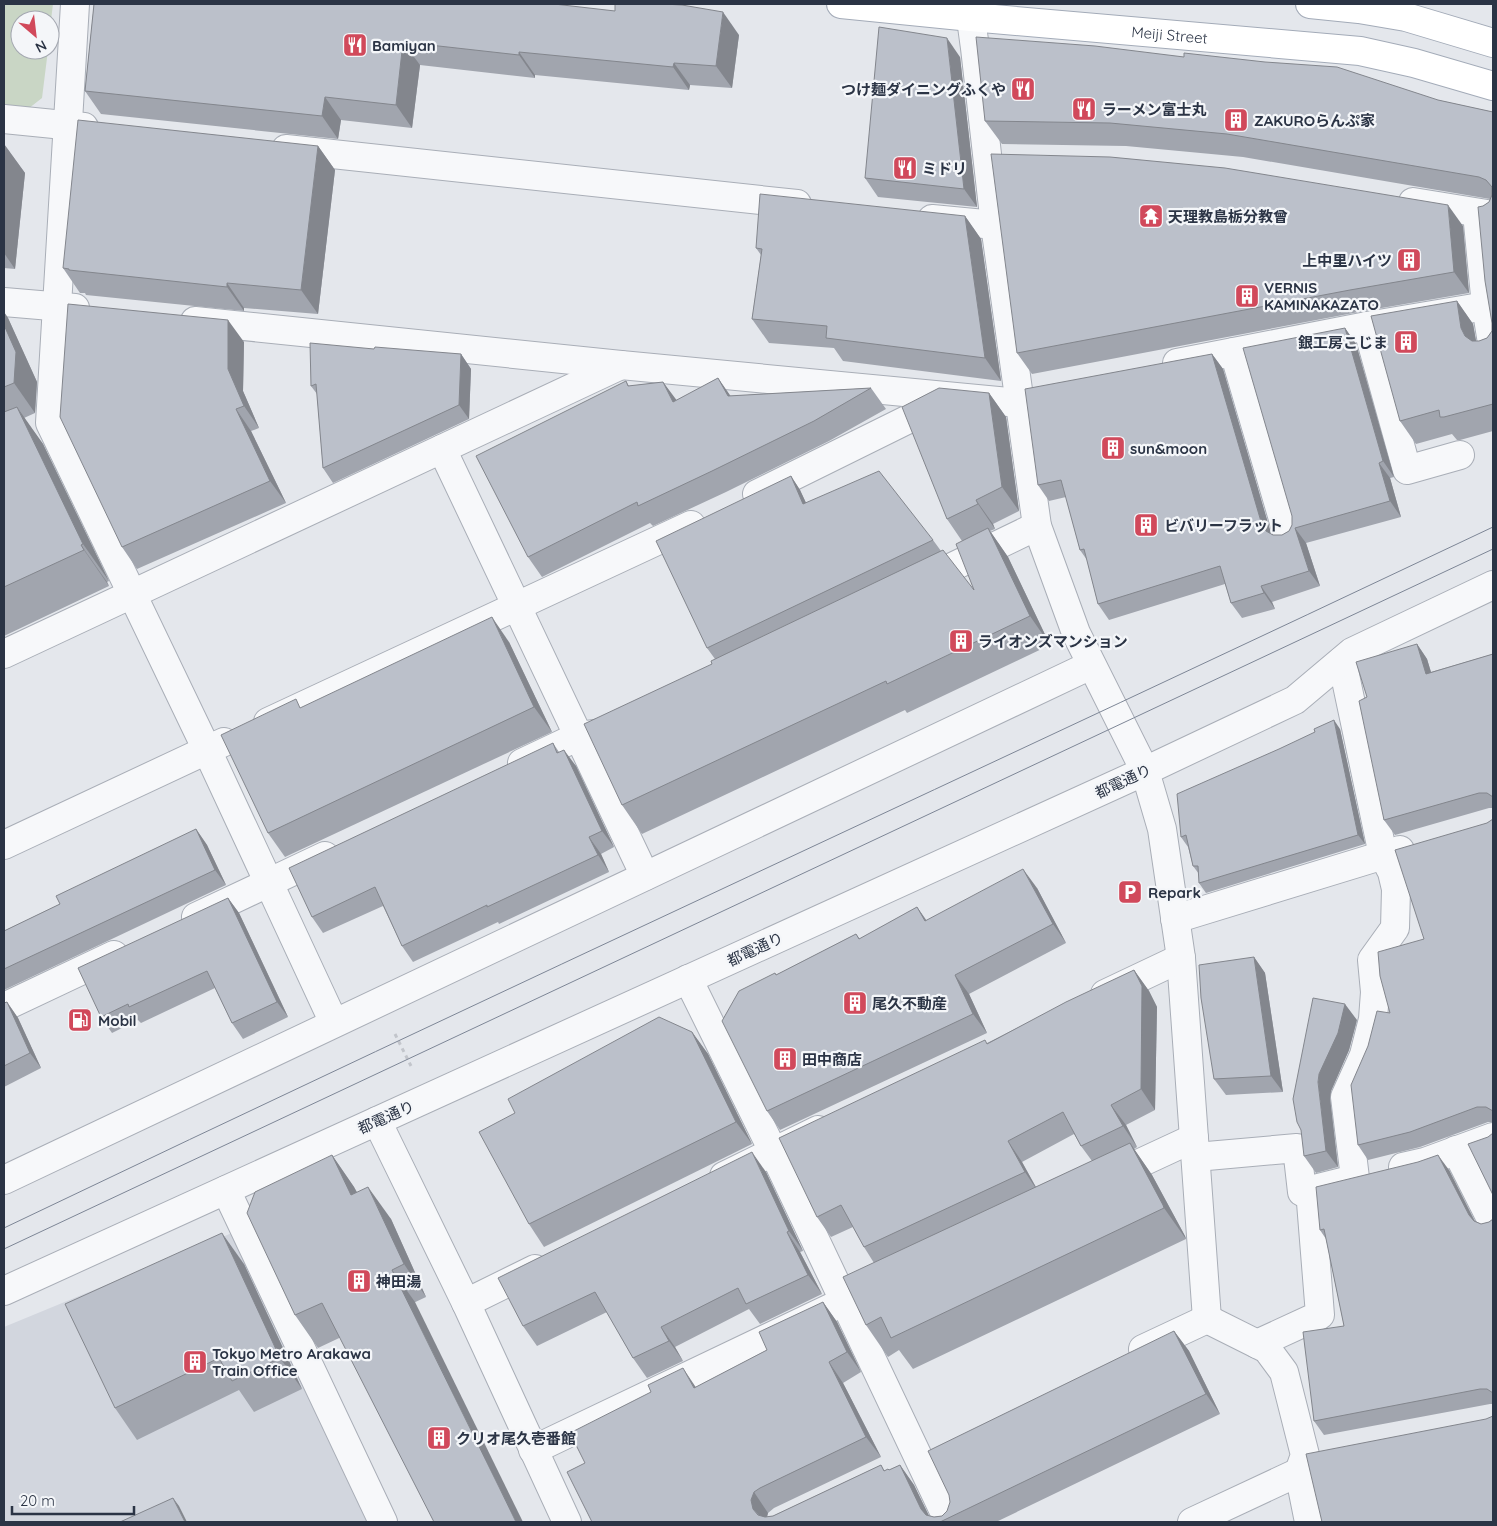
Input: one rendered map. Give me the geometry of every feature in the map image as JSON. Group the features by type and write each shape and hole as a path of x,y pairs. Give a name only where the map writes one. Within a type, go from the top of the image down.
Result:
{"main road":[{"name":"Meiji Street","path":"841,4 970,10 1360,51 1414,63 1493,86"},
{"path":"1310,4 1359,9 1406,17 1493,43"}],"street":[{"path":"76,4 67,125 58,307 38,428 132,593 334,1023"},
{"path":"970,10 998,159 995,225 1037,526 1076,633 1145,771 1162,829 1181,958 1207,1318"},
{"path":"4,119 106,129"},
{"path":"264,146 817,206"},
{"path":"1391,199 1485,214 1486,306 1493,349"},
{"path":"906,216 995,225"},
{"path":"4,302 97,311"},
{"path":"1151,368 1367,326 1486,306"},
{"path":"166,318 621,365 956,396 1019,398 1046,387"},
{"path":"1367,326 1406,470 1460,455"},
{"path":"1234,352 1288,536"},
{"path":"4,654 621,365"},
{"path":"4,845 724,510 956,396"},
{"path":"442,449 645,876"},
{"path":"896,594 1037,526"},
{"name":"都電通り","path":"4,1291 1145,771 1295,700 1352,652 1493,585"},
{"path":"1342,661 1383,855 1392,872 1396,890 1395,928 1372,960 1375,992 1372,1019 1364,1055 1346,1097 1355,1178"},
{"path":"4,1180 1092,665"},
{"path":"499,774 579,736 603,733 648,712"},
{"path":"1175,919 1420,844"},
{"path":"171,928 348,845"},
{"path":"4,1007 136,945"},
{"path":"1083,1005 1181,958"},
{"path":"688,979 773,1151 949,1522"},
{"path":"703,1186 844,1118"},
{"path":"377,1121 466,1303 567,1522"},
{"path":"1087,1188 1195,1148 1297,1148 1302,1192 1425,1162 1493,1137"},
{"path":"1456,1150 1493,1223"},
{"path":"226,1190 383,1522"},
{"path":"1257,1344 1320,1315 1310,1190"},
{"path":"466,1303 553,1260"},
{"path":"533,1450 907,1272"},
{"path":"1207,1318 1267,1349 1284,1372 1302,1464 1309,1522"},
{"path":"1119,1360 1207,1318"},
{"path":"892,1469 944,1444"},
{"path":"1192,1522 1333,1449"}],"path":[{"path":"380,1002 426,1098"}],"shaded area":[{"path":"232,1233 367,1522 4,1522 4,1327"}],"green space":[{"path":"4,4 53,4 52,10 10,10 10,60 47,60 42,98 24,112 4,109"}],"building":[{"path":"94,4 554,4 615,11 615,4 663,4 682,5 723,12 716,66 674,63 673,67 519,52 519,55 403,42 396,105 325,97 322,116 85,91"},
{"path":"879,27 947,38 964,189 865,178"},
{"path":"976,37 1095,46 1184,57 1184,53 1265,62 1337,67 1438,100 1493,112 1493,404 1444,417 1440,417 1439,410 1400,421 1371,316 1457,301 1461,328 1465,336 1472,341 1487,338 1492,331 1492,323 1485,281 1478,207 1489,202 1492,195 1492,187 1486,180 1479,177 1227,134 1110,123 985,121"},
{"path":"78,120 318,146 301,290 227,283 227,287 63,268"},
{"path":"991,154 1110,157 1225,168 1448,205 1454,272 1017,353"},
{"path":"760,194 965,216 985,358 826,338 827,326 752,319 762,249 756,248"},
{"path":"68,304 228,320 228,369 244,406 236,409 270,481 122,547 60,417"},
{"path":"4,325 16,352 14,383 4,387"},
{"path":"1345,328 1383,461 1379,463 1390,501 1295,528 1309,571 1261,586 1264,593 1231,603 1220,566 1098,604 1084,549 1080,550 1061,480 1038,485 1025,389 1212,354 1262,525 1266,531 1273,535 1282,535 1289,531 1292,525 1292,516 1243,348"},
{"path":"310,343 461,354 459,405 323,468 316,384 311,386"},
{"path":"718,378 728,396 871,388 814,421 638,506 637,502 528,557 476,456 626,381 628,386 663,382 673,402"},
{"path":"939,388 989,393 1002,487 976,500 978,504 947,519 902,407"},
{"path":"17,407 83,544 81,545 84,550 4,587 4,412"},
{"path":"879,471 933,540 707,648 656,541 791,476 803,504"},
{"path":"988,528 1030,616 887,684 886,681 622,805 584,724 712,664 711,661 943,550 974,590 956,544"},
{"path":"492,617 534,707 268,833 221,735 296,699 300,708"},
{"path":"1417,644 1426,674 1493,654 1493,797 1487,793 1479,793 1384,820 1359,701 1367,697 1356,662"},
{"path":"1334,720 1358,835 1199,883 1198,866 1193,866 1186,835 1181,837 1177,794 1279,749 1315,732 1314,729"},
{"path":"553,743 557,753 564,750 602,831 589,837 598,855 402,946 375,887 312,917 289,868"},
{"path":"1493,819 1493,1111 1486,1107 1477,1107 1410,1132 1358,1145 1351,1085 1368,1046 1377,1011 1390,1013 1380,976 1378,952 1424,939 1395,850 1487,823"},
{"path":"196,829 215,870 4,969 4,931 60,904 56,896"},
{"path":"1023,869 1053,924 955,975 973,1014 767,1111 722,1021 739,991 775,973 776,975 856,934 859,939 917,907 925,921"},
{"path":"228,898 277,1002 232,1023 207,971 129,1007 128,1004 101,1017 78,968"},
{"path":"1254,957 1271,1076 1214,1079 1201,998 1199,965"},
{"path":"1134,970 1142,986 1141,1089 1111,1105 1123,1126 1081,1146 1063,1112 1008,1141 1025,1172 864,1247 841,1205 817,1217 779,1138 985,1040 987,1044 1066,1002"},
{"path":"1313,998 1345,1004 1338,1033 1319,1074 1318,1082 1326,1151 1304,1156 1301,1130 1297,1122 1293,1099"},
{"path":"7,1002 30,1053 4,1066 4,1003"},
{"path":"659,1017 692,1032 736,1122 529,1224 479,1132 515,1113 508,1099"},
{"path":"1493,1133 1493,1195 1468,1144 1488,1137"},
{"path":"1130,1143 1164,1208 891,1338 881,1317 866,1325 843,1277"},
{"path":"752,1152 808,1275 746,1304 738,1288 661,1327 669,1341 633,1358 595,1292 523,1326 498,1278"},
{"path":"332,1155 351,1195 368,1187 404,1264 392,1270 516,1522 434,1522 322,1303 295,1315 247,1213 255,1192"},
{"path":"1438,1155 1469,1215 1474,1221 1481,1224 1493,1219 1493,1393 1487,1389 1480,1389 1314,1421 1303,1332 1344,1326 1324,1229 1320,1230 1316,1187 1418,1162"},
{"name":"Tokyo Metro Arakawa Train Office","path":"222,1233 280,1358 232,1381 219,1358 115,1408 65,1304"},
{"path":"823,1302 847,1352 829,1362 866,1437 754,1492 751,1500 753,1509 758,1515 765,1517 773,1516 881,1465 884,1471 900,1465 921,1509 926,1515 942,1516 947,1511 950,1502 949,1495 928,1451 1174,1331 1206,1394 940,1522 592,1522 567,1472 585,1463 570,1433 651,1392 648,1385 683,1368 694,1388 767,1350 759,1332"},
{"path":"1493,1416 1493,1522 1322,1522 1306,1454 1486,1419"},
{"path":"173,1498 185,1522 120,1522"}],"tram line":[{"path":"4,1228 1493,527"},
{"path":"4,1249 1493,549"}],"place":[{"name":"Bamiyan","path":"355,45"},
{"name":"つけ麺ダイニングふくや","path":"1023,89"},
{"name":"ラーメン富士丸","path":"1084,109"},
{"name":"ZAKUROらんぷ家","path":"1236,120"},
{"name":"ミドリ","path":"905,168"},
{"name":"天理教島栃分教曾","path":"1151,216"},
{"name":"上中里ハイツ","path":"1409,260"},
{"name":"VERNIS KAMINAKAZATO","path":"1247,296"},
{"name":"銀工房こじま","path":"1406,342"},
{"name":"sun&moon","path":"1113,448"},
{"name":"ビバリーフラット","path":"1146,525"},
{"name":"ライオンズマンション","path":"961,641"},
{"name":"Repark","path":"1130,892"},
{"name":"尾久不動産","path":"855,1003"},
{"name":"Mobil","path":"80,1020"},
{"name":"田中商店","path":"785,1059"},
{"name":"神田湯","path":"359,1281"},
{"name":"Tokyo Metro Arakawa Train Office","path":"195,1362"},
{"name":"クリオ尾久壱番館","path":"439,1438"}]}
